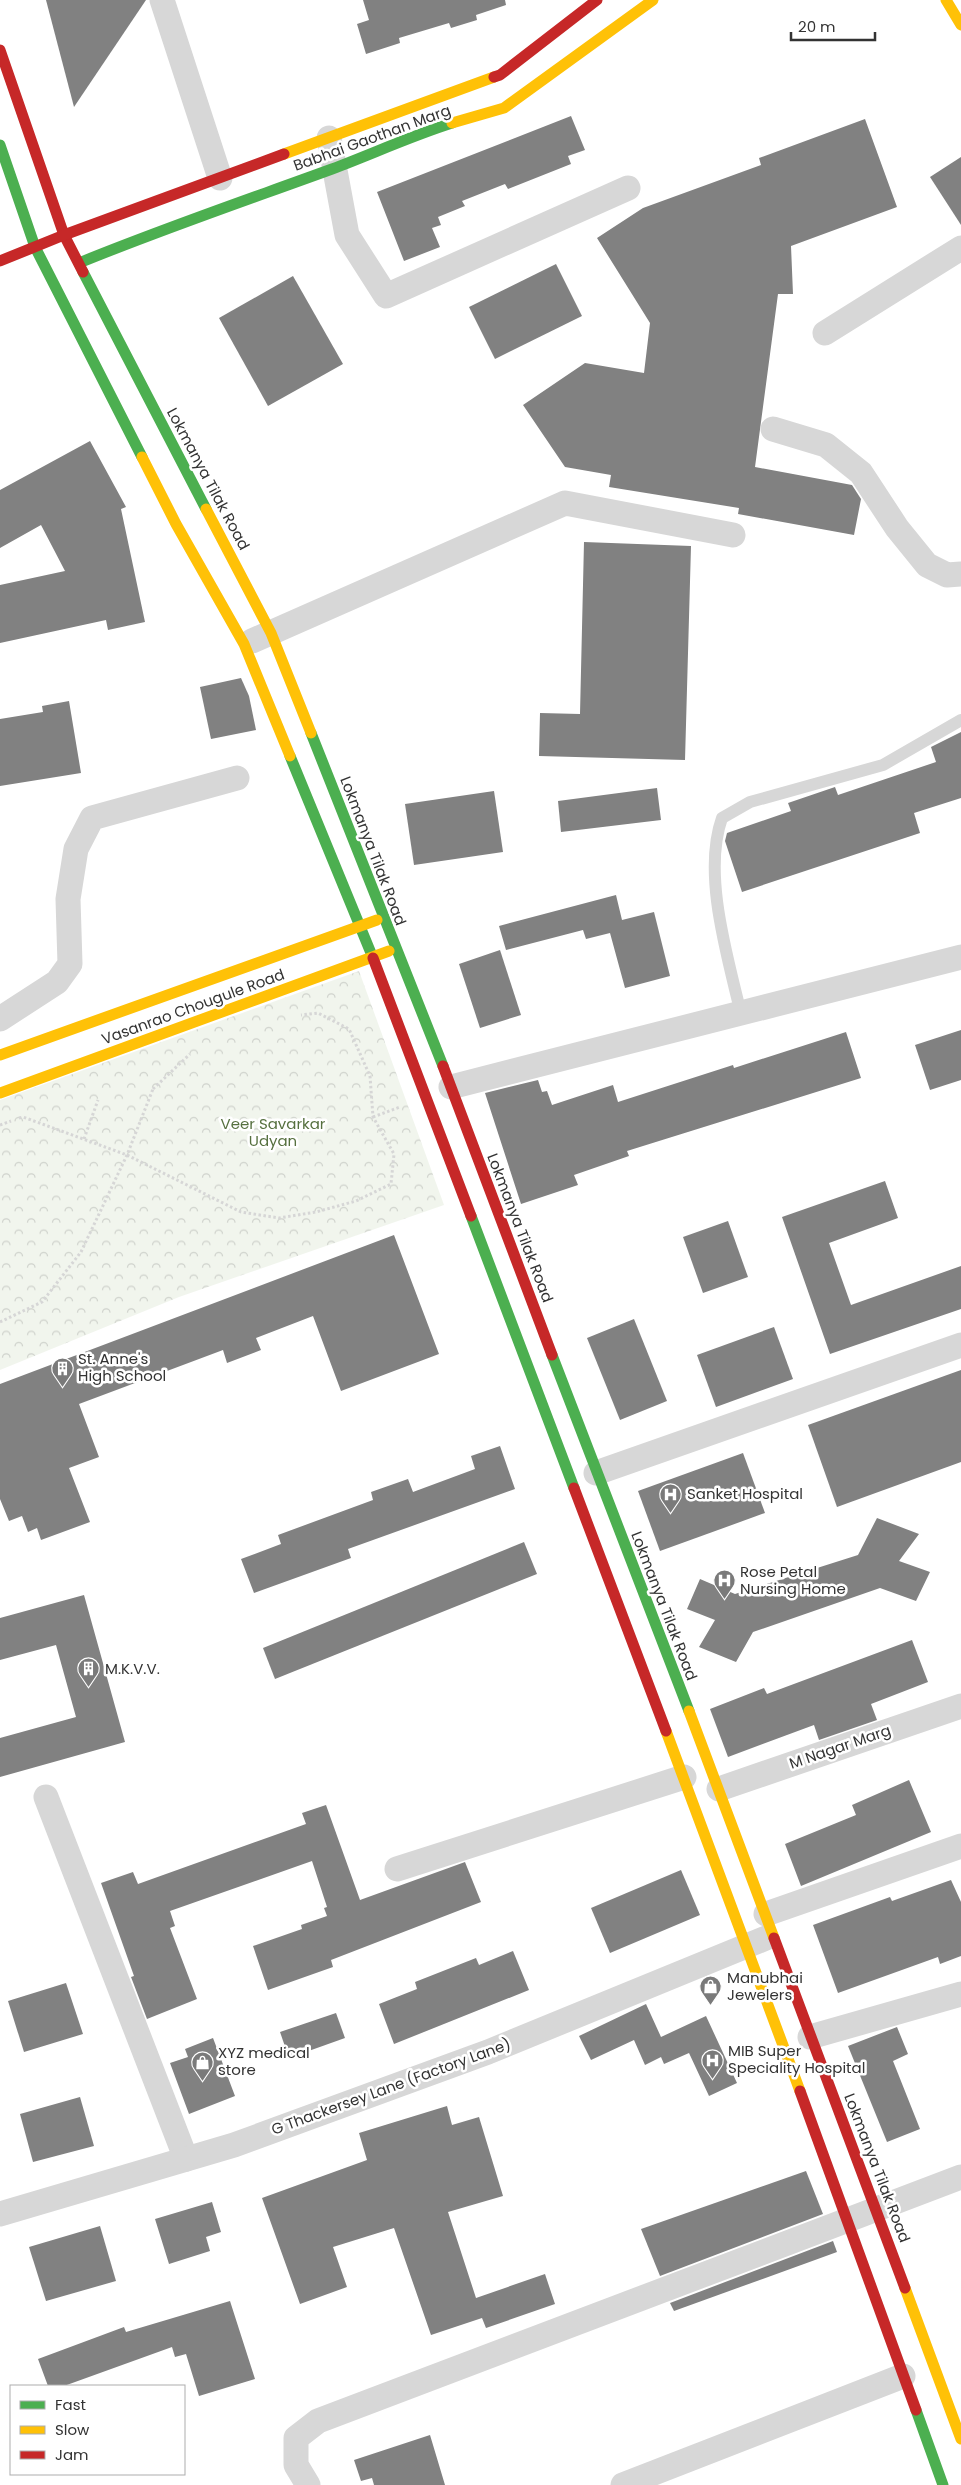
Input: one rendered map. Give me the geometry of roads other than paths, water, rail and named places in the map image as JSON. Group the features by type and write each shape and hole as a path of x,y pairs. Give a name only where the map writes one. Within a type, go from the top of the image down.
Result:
{"main road":[{"name":"Babhai Gaothan Marg","path":"0,261 64,235 500,75 597,0"},
{"name":"Babhai Gaothan Marg","path":"78,263 149,234 334,168 416,134 504,108 653,0"},
{"path":"946,0 961,25"},
{"name":"Lokmanya Tilak Road","path":"0,50 64,235 271,633 382,918 451,1087 596,1472 719,1788 810,2037 877,2207 961,2439"},
{"path":"0,145 35,246 176,524 244,644 361,926 748,1946 943,2485"},
{"path":"35,246 78,263"},
{"name":"Vasanrao Chougule Road","path":"0,1056 382,918"},
{"name":"Vasanrao Chougule Road","path":"0,1093 395,949"}],"street":[{"path":"162,0 220,178"},
{"path":"329,138 347,235 386,296 628,188"},
{"path":"825,333 961,248"},
{"path":"773,429 826,445 861,473 897,528 927,565 947,575 961,574"},
{"path":"244,644 565,503 733,535"},
{"path":"0,1019 57,982 70,964 68,899 76,849 92,818 237,778"},
{"path":"451,1087 961,957"},
{"path":"596,1472 961,1345"},
{"name":"M Nagar Marg","path":"719,1788 961,1706"},
{"path":"397,1869 684,1777"},
{"path":"46,1797 186,2159"},
{"name":"G Thackersey Lane (Factory Lane)","path":"0,2214 234,2145 488,2052 748,1946 770,1925 961,1846"},
{"path":"810,2037 961,1994"},
{"path":"308,2485 296,2465 296,2438 318,2421 877,2207 961,2177"},
{"path":"623,2485 903,2376"}],"lane":[{"path":"741,1014 718,916 715,838 722,818 750,802 883,764 961,720"}],"place":[{"name":"St. Anne's High School","path":"62,1387"},
{"name":"Sanket Hospital","path":"671,1513"},
{"name":"Rose Petal Nursing Home","path":"724,1600"},
{"name":"M.K.V.V.","path":"89,1688"},
{"name":"Manubhai Jewelers","path":"711,2006"},
{"name":"MIB Super Speciality Hospital","path":"712,2079"},
{"name":"XYZ medical store","path":"202,2081"}],"park label":[{"name":"Veer Savarkar Udyan","path":"273,1132"}]}
